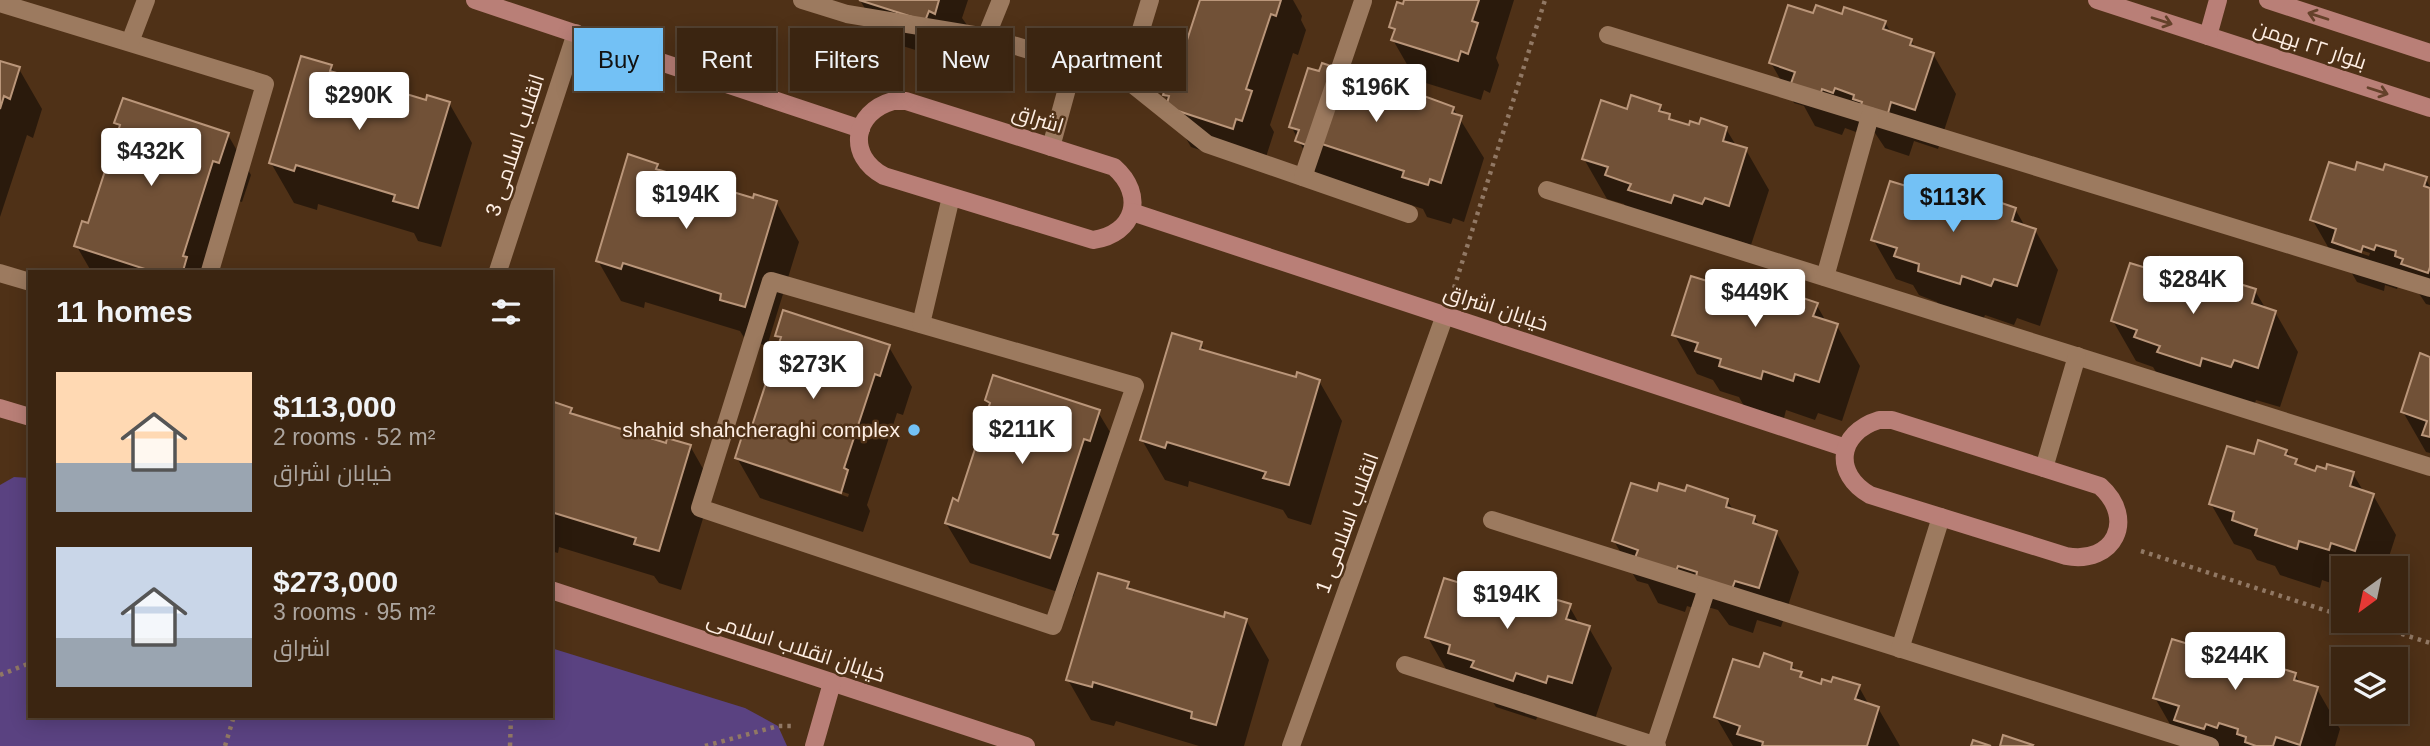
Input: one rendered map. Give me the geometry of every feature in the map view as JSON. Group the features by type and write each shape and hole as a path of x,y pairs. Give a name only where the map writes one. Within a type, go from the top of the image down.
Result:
{"street":[{"path":"130,43 146,0"},
{"path":"475,0 574,32"},
{"path":"802,0 847,14 932,28"},
{"path":"990,28 1001,0"},
{"path":"1141,28 1150,0"},
{"name":"بلوار ۲۲ بهمن","path":"2096,0 2430,108"},
{"path":"2208,36 2218,0"},
{"name":"بلوار ۲۲ بهمن","path":"2268,0 2430,52"},
{"path":"1303,177 1363,1"},
{"path":"0,3 265,83 210,270"},
{"path":"1608,35 2430,288"},
{"name":"انقلاب اسلامی 3","path":"498,270 574,39"},
{"path":"663,62 861,129 859,148 864,160 873,170 884,176 1093,240 1106,238 1117,232 1132,212"},
{"path":"1051,147 1066,91"},
{"path":"1141,91 1207,144 1409,214"},
{"name":"اشراق","path":"861,129 870,112 880,104 906,101 1114,167 1124,176 1130,187 1132,212"},
{"path":"1825,277 1870,116"},
{"path":"1547,190 2430,467"},
{"path":"921,324 951,197"},
{"name":"خیابان اشراق","path":"1132,212 1846,448"},
{"path":"0,273 28,281"},
{"path":"771,281 921,324 1135,386 1053,626 700,508 771,281"},
{"name":"انقلاب اسلامی 1","path":"1291,746 1445,315"},
{"path":"2044,468 2077,356"},
{"path":"0,408 28,416"},
{"path":"1892,420 2044,468 2100,486 2116,505 2119,518 2112,542 2092,557 2079,558 1870,495 1859,489 1850,479 1845,467 1846,448 1856,431 1866,424 1892,420"},
{"path":"1900,649 1941,517"},
{"path":"1492,520 2210,746"},
{"path":"1405,665 1656,746 1707,588"},
{"name":"خیابان انقلاب اسلامی","path":"553,591 1026,746"},
{"path":"814,746 832,683"}],"path":[{"path":"1445,315 1545,0"},
{"path":"2112,542 2331,612"},
{"path":"2402,634 2430,643"},
{"path":"0,675 28,664"},
{"path":"225,746 233,718"},
{"path":"510,746 511,718"},
{"path":"705,746 779,726 820,727"}],"shaded area":[{"path":"14,477 28,478 28,718 553,718 553,649 745,708 778,726 787,746 0,746 0,485"}],"building":[{"path":"859,0 939,0 935,14 929,11 925,21"},
{"path":"1200,0 1281,0 1276,16 1271,14 1246,89 1252,91 1242,121 1236,119 1233,129 1166,107 1169,96 1163,95 1164,91 1186,91 1186,43"},
{"path":"1404,0 1479,0 1472,21 1478,23 1468,54 1461,51 1458,61 1391,40 1395,29 1389,27 1397,2 1403,4"},
{"path":"1788,5 1813,13 1816,5 1842,14 1844,7 1886,21 1883,29 1912,39 1910,45 1934,53 1915,110 1891,102 1887,117 1860,108 1862,102 1853,99 1854,95 1835,88 1833,93 1822,89 1820,96 1790,86 1795,72 1769,63"},
{"path":"301,56 332,65 330,71 426,100 427,95 450,102 418,208 393,201 395,195 296,165 294,171 269,163"},
{"path":"0,61 20,67 10,99 4,96 0,109"},
{"path":"1322,63 1349,72 1347,77 1422,102 1424,96 1454,107 1452,113 1462,116 1441,183 1430,179 1428,185 1402,177 1404,171 1319,143 1317,149 1295,141 1299,130 1289,127 1308,68 1319,71"},
{"path":"1631,95 1661,105 1659,111 1670,114 1669,119 1689,125 1690,121 1699,124 1701,118 1727,127 1723,141 1747,148 1729,206 1705,198 1702,204 1674,195 1671,203 1628,190 1631,184 1605,175 1608,167 1582,159 1601,100 1627,109"},
{"path":"123,98 229,133 219,163 213,161 183,256 187,257 183,270 148,270 74,246 82,221 88,223 120,125 114,123"},
{"path":"628,154 658,164 656,169 753,198 754,194 777,201 745,307 720,300 721,294 623,263 621,269 596,261"},
{"path":"2329,162 2355,170 2357,162 2383,170 2385,164 2427,177 2424,186 2430,188 2428,273 2401,264 2403,259 2395,256 2396,251 2376,245 2374,250 2363,246 2361,252 2332,242 2336,229 2310,220"},
{"path":"1920,176 1949,185 1948,191 1959,195 1957,200 1977,207 1979,201 1988,204 1990,199 2016,208 2012,221 2036,229 2017,286 1994,279 1991,286 1962,276 1960,284 1918,271 1919,264 1894,256 1897,248 1871,240 1890,181 1916,189"},
{"path":"2160,257 2189,267 2187,273 2199,276 2197,281 2218,288 2219,283 2228,286 2230,281 2256,289 2252,303 2276,311 2258,368 2234,360 2231,367 2202,358 2200,366 2157,352 2160,346 2134,337 2137,330 2111,321 2130,263 2156,271"},
{"path":"1721,271 1751,280 1749,286 1761,290 1759,295 1779,302 1780,296 1789,299 1791,294 1818,303 1813,316 1838,324 1819,382 1795,374 1793,381 1763,371 1761,379 1719,366 1721,359 1695,351 1698,343 1672,335 1691,276 1717,284"},
{"path":"783,310 890,345 880,376 875,374 844,468 848,470 841,493 735,458 743,433 749,435 781,337 775,336"},
{"path":"1172,333 1202,342 1200,349 1296,377 1297,372 1320,380 1289,485 1263,478 1266,472 1167,442 1165,448 1140,440"},
{"path":"2420,353 2430,357 2430,437 2422,435 2427,421 2401,412"},
{"path":"993,375 1100,410 1090,441 1084,439 1053,534 1058,535 1050,558 945,523 953,498 958,501 990,403 985,400"},
{"path":"553,402 572,408 570,413 666,443 667,438 691,445 659,551 634,544 636,538 553,513"},
{"path":"2258,440 2287,450 2285,455 2297,459 2295,464 2315,471 2317,466 2326,469 2327,464 2354,472 2350,486 2374,494 2355,551 2331,543 2329,550 2299,541 2297,549 2255,535 2257,529 2232,520 2234,512 2209,504 2227,446 2254,454"},
{"path":"1631,483 1657,491 1659,483 1685,491 1687,485 1728,499 1726,507 1755,516 1753,523 1777,531 1759,588 1735,581 1730,594 1696,577 1697,572 1678,566 1676,571 1633,563 1638,550 1612,541"},
{"path":"1098,573 1129,582 1127,588 1224,617 1225,612 1247,619 1216,725 1191,718 1192,712 1093,682 1092,687 1066,680"},
{"path":"1474,573 1504,582 1502,588 1513,591 1512,597 1531,603 1533,598 1542,602 1544,596 1571,604 1566,619 1590,626 1572,683 1548,676 1546,683 1516,673 1513,681 1471,667 1474,661 1448,653 1450,645 1425,637 1444,578 1470,586"},
{"path":"2172,639 2198,647 2200,639 2226,648 2228,642 2270,655 2267,664 2296,673 2294,680 2318,687 2300,745 2276,737 2273,746 2256,746 2245,742 2246,737 2237,734 2238,729 2219,723 2217,728 2206,724 2204,729 2174,720 2179,706 2153,698"},
{"path":"1764,653 1792,663 1791,669 1802,672 1800,677 1821,684 1822,679 1831,682 1833,677 1860,685 1855,699 1879,707 1867,746 1762,746 1763,742 1737,734 1740,726 1714,717 1733,659 1759,667"},
{"path":"2003,735 2033,745 2000,746"},
{"path":"1973,740 1991,746 1971,746"}],"place":[{"name":"shahid shahcheraghi complex","path":"914,430"}]}
